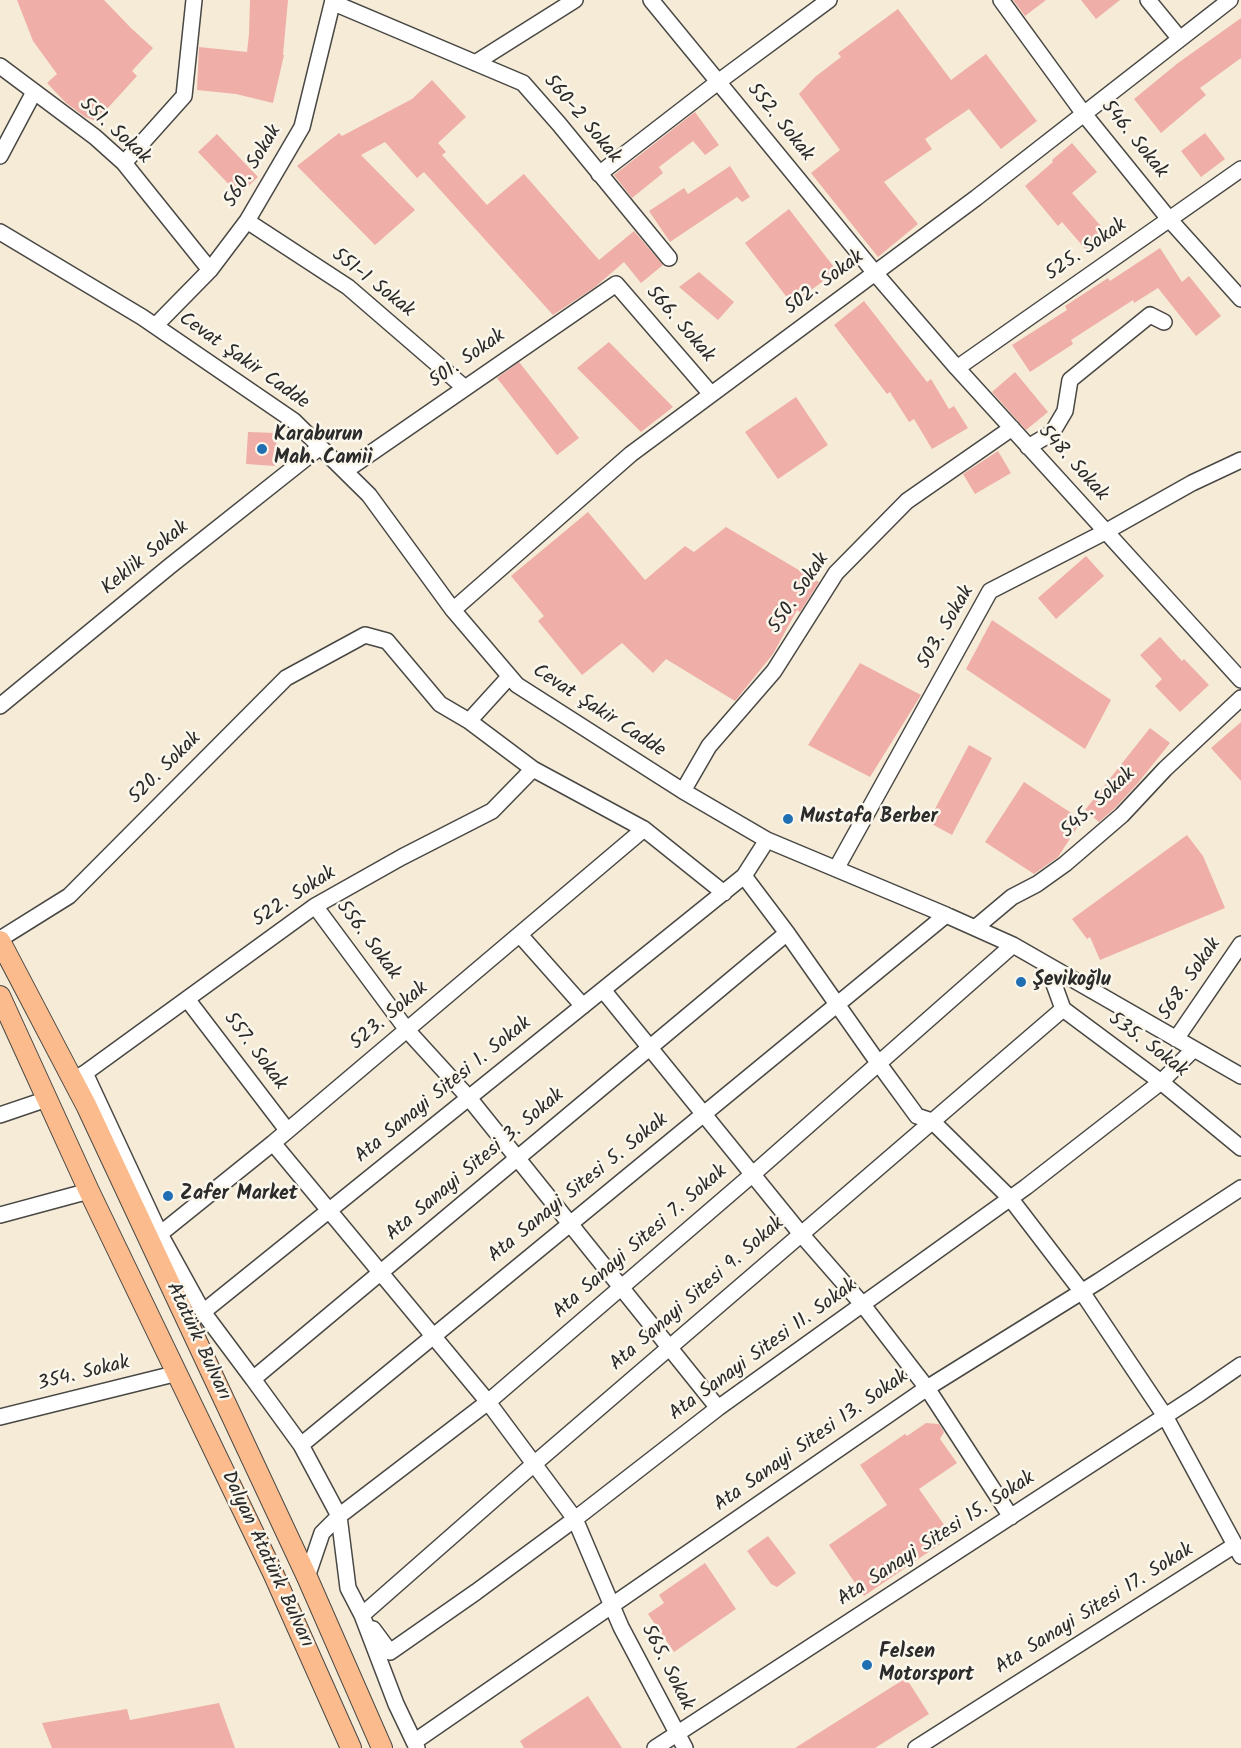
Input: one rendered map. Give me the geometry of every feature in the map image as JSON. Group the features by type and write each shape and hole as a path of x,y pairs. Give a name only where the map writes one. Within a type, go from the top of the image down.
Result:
{"main road":[{"name":"Atatürk Bulvarı","path":"0,940 79,1077 155,1238 382,1748"},
{"name":"Atatürk Bulvarı","path":"1,999 89,1191 178,1373"},
{"name":"Dalyan Atatürk Bulvarı","path":"178,1373 273,1573 351,1748"}],"street":[{"path":"124,163 184,96 194,0"},
{"path":"475,63 575,0"},
{"name":"552. Sokak","path":"651,0 875,273"},
{"path":"599,174 718,81 829,0"},
{"name":"546. Sokak","path":"1001,0 1084,114 1169,219 1241,299"},
{"path":"1148,0 1180,39"},
{"name":"502. Sokak","path":"453,610 631,454 976,198 1230,0"},
{"name":"560-2 Sokak","path":"334,2 523,83 669,258"},
{"name":"560. Sokak","path":"155,326 210,270 247,221 302,127 334,2"},
{"name":"551. Sokak","path":"0,66 95,137 124,163 210,270"},
{"path":"0,156 34,92"},
{"name":"525. Sokak","path":"957,368 1241,169"},
{"name":"551-1 Sokak","path":"247,221 348,287 465,388"},
{"name":"Cevat Şakir Cadde","path":"0,232 155,326 294,421 369,495 453,610 517,685 683,792 767,840 1013,945 1241,1076"},
{"name":"548. Sokak","path":"875,273 1028,447 1241,680"},
{"name":"501. Sokak","path":"345,471 616,284"},
{"name":"566. Sokak","path":"616,284 711,394"},
{"path":"1028,447 1052,433 1065,411 1070,381 1150,315 1164,322"},
{"name":"550. Sokak","path":"683,792 709,746 774,671 836,573 907,501 1012,429"},
{"name":"Keklik Sokak","path":"0,706 170,566 320,447"},
{"name":"503. Sokak","path":"836,869 990,591 1105,532 1192,483 1241,460"},
{"name":"520. Sokak","path":"0,940 69,896 286,678 365,635 387,641 440,704 469,722"},
{"path":"509,676 469,722 534,769 644,828 724,893"},
{"name":"545. Sokak","path":"975,928 1012,897 1037,884 1065,864 1122,816 1165,769 1241,699"},
{"name":"522. Sokak","path":"79,1077 315,906 402,857 492,811 534,769"},
{"name":"523. Sokak","path":"155,1238 273,1143 644,828"},
{"name":"Ata Sanayi Sitesi 1. Sokak","path":"203,1312 724,893 744,876 767,840"},
{"path":"744,876 917,1116 932,1121 1010,1198 1082,1292 1165,1416 1238,1551"},
{"name":"556. Sokak","path":"315,906 407,1030 469,1098 718,1408"},
{"name":"Ata Sanayi Sitesi 5. Sokak","path":"301,1445 946,915"},
{"name":"Ata Sanayi Sitesi 3. Sokak","path":"253,1379 787,933"},
{"path":"520,934 582,1006"},
{"name":"568. Sokak","path":"1176,1039 1241,944"},
{"name":"Ata Sanayi Sitesi 7. Sokak","path":"307,1576 322,1533 339,1516 488,1402 753,1174 1013,945"},
{"path":"1047,965 1063,1009"},
{"path":"603,990 801,1234 863,1305 927,1388 1011,1517"},
{"name":"557. Sokak","path":"187,999 287,1130"},
{"name":"535. Sokak","path":"1063,1009 1161,1082 1241,1148"},
{"name":"Ata Sanayi Sitesi 9. Sokak","path":"362,1615 1063,1009"},
{"name":"Ata Sanayi Sitesi 11. Sokak","path":"362,1615 390,1652 575,1519 718,1408 1010,1198 1161,1082 1194,1049"},
{"path":"0,1115 47,1099"},
{"name":"565. Sokak","path":"273,1143 488,1402 575,1519 621,1627 685,1748"},
{"name":"Ata Sanayi Sitesi 13. Sokak","path":"415,1745 612,1605 927,1388 1082,1292 1241,1188"},
{"path":"0,1215 89,1191"},
{"path":"155,1238 203,1312 301,1445 339,1516 348,1588 362,1615 396,1704 415,1745"},
{"name":"Ata Sanayi Sitesi 15. Sokak","path":"655,1748 1241,1365"},
{"name":"354. Sokak","path":"0,1417 178,1373"},
{"name":"Ata Sanayi Sitesi 17. Sokak","path":"916,1748 1238,1551"}],"building":[{"path":"17,0 104,0 153,48 132,71 137,76 96,121 85,117 66,103 47,83 57,74 33,41"},
{"path":"250,0 288,0 284,55 273,103 236,94 197,90 199,47 247,52"},
{"path":"1013,0 1046,0 1025,16"},
{"path":"1081,0 1120,0 1096,19"},
{"path":"898,9 951,80 986,54 1037,121 1001,149 969,109 925,139 932,149 884,182 918,224 878,257 811,173 840,150 799,94 815,77 841,57 838,53"},
{"path":"1241,18 1241,58 1200,88 1206,95 1161,133 1134,99 1178,63"},
{"path":"432,80 466,117 438,143 446,152 442,155 487,205 524,174 599,260 634,231 663,265 641,283 624,262 595,287 553,315 424,172 417,178 385,142 361,155 415,210 375,245 297,166 339,133 342,136 412,99"},
{"path":"695,112 719,145 705,155 693,141 659,167 663,173 632,198 614,175"},
{"path":"1205,133 1225,159 1201,177 1181,151"},
{"path":"217,134 258,177 239,195 198,152"},
{"path":"1072,143 1097,172 1072,193 1107,233 1087,251 1062,222 1058,226 1025,186"},
{"path":"730,166 750,197 742,202 737,197 670,242 649,211 684,188 688,194"},
{"path":"789,209 837,271 792,304 745,243"},
{"path":"1160,248 1182,282 1189,276 1221,316 1196,336 1158,288 1134,303 1133,300 1071,340 1073,344 1030,372 1012,345 1067,310 1065,306 1108,278 1110,281"},
{"path":"699,272 734,302 718,320 679,287"},
{"path":"864,301 927,382 931,379 949,409 954,406 968,428 932,449 914,419 909,422 890,392 887,394 834,325"},
{"path":"609,342 673,407 641,432 577,368"},
{"path":"519,362 579,438 557,455 497,378"},
{"path":"1015,372 1048,412 1026,430 992,392"},
{"path":"796,397 828,445 778,479 745,432"},
{"name":"Karaburun Mah. Camii","path":"248,432 277,433 275,466 246,464"},
{"path":"998,451 1011,473 975,494 963,474"},
{"path":"588,512 645,580 685,546 694,552 726,527 819,582 800,612 797,610 773,654 735,701 666,659 653,673 622,643 582,675 538,621 544,616 511,576"},
{"path":"1086,556 1104,576 1056,619 1038,598"},
{"path":"992,620 1111,700 1085,749 966,669"},
{"path":"1160,637 1209,685 1180,712 1155,686 1162,679 1140,655"},
{"path":"860,663 921,695 870,777 808,745"},
{"path":"1241,722 1241,781 1211,748"},
{"path":"1150,728 1170,743 1138,783 1099,822 1085,810"},
{"path":"969,745 992,758 952,835 928,822"},
{"path":"1024,782 1082,820 1058,857 1034,874 985,842"},
{"path":"1187,835 1203,856 1225,908 1100,960 1090,937 1087,939 1072,919"},
{"path":"926,1423 939,1424 944,1432 940,1439 957,1463 919,1489 952,1536 864,1596 829,1545 887,1505 860,1465 905,1434 907,1436"},
{"path":"768,1536 796,1573 777,1587 771,1584 747,1551"},
{"path":"705,1563 736,1609 674,1652 648,1614 664,1603 659,1595"},
{"path":"906,1678 929,1714 875,1748 795,1748"},
{"path":"588,1696 622,1748 524,1748 520,1741"},
{"path":"219,1703 235,1748 52,1748 42,1723 127,1709 130,1720"}],"place":[{"name":"Karaburun Mah. Camii","path":"262,449"},
{"name":"Mustafa Berber","path":"788,819"},
{"name":"Şevikoğlu","path":"1021,982"},
{"name":"Zafer Market","path":"168,1196"},
{"name":"Felsen Motorsport","path":"867,1665"}]}
